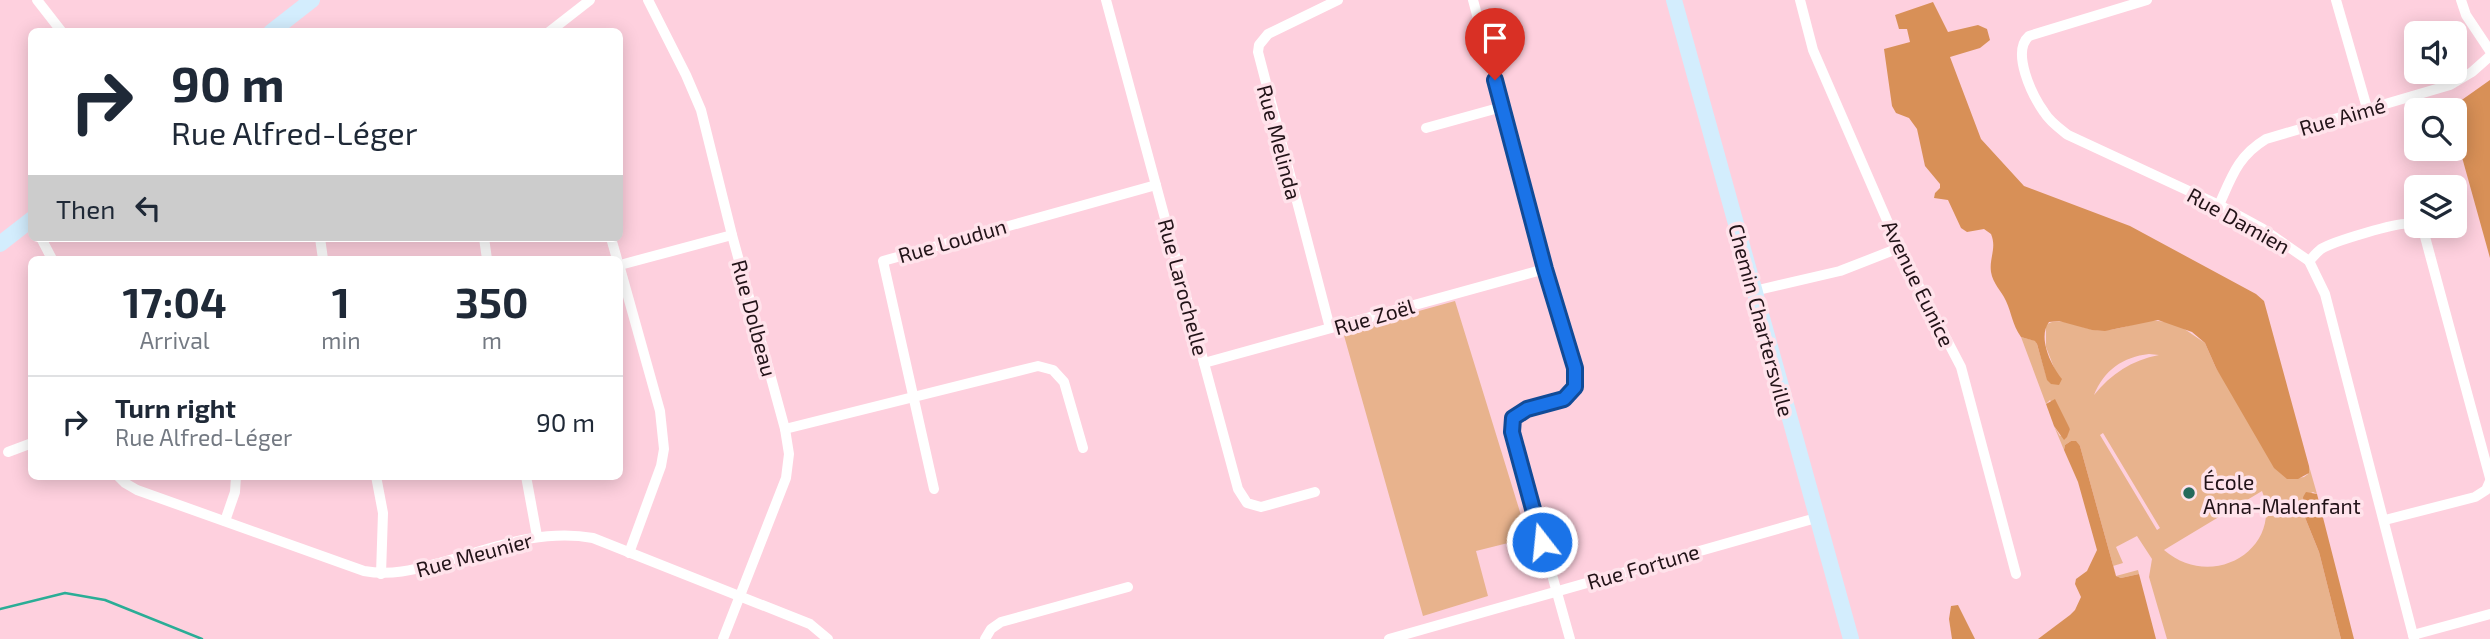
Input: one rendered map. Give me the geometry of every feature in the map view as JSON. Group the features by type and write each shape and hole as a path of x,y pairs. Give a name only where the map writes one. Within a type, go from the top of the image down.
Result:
{"street":[{"path":"37,0 59,28"},
{"path":"276,28 312,0"},
{"path":"554,28 590,0"},
{"name":"Rue Dolbeau","path":"649,0 701,110 785,429 789,454 786,478 723,639"},
{"name":"Rue Larochelle","path":"1106,0 1238,489 1247,503 1261,507 1315,492"},
{"name":"Rue Melinda","path":"1330,328 1258,52 1259,45 1268,34 1338,0"},
{"path":"1473,0 1545,269 1575,368 1575,387 1564,399 1527,409 1513,418 1512,432 1570,639"},
{"name":"Chemin Chartersville","path":"1674,0 1851,639"},
{"name":"Avenue Eunice","path":"1800,0 1813,50 1899,248 1961,367 2016,574"},
{"name":"Rue Damien","path":"2147,0 2034,33 2022,42 2020,52 2024,68 2043,112 2054,125 2068,135 2219,205 2263,229 2309,261 2325,293 2414,637"},
{"path":"2336,0 2367,108"},
{"path":"2461,0 2466,15 2490,54"},
{"name":"Rue Aimé","path":"2219,205 2238,163 2250,148 2266,139 2450,85 2472,72 2490,54"},
{"path":"1426,128 1502,107"},
{"name":"Rue Loudun","path":"914,397 883,261 1156,185"},
{"path":"2309,261 2320,250 2333,244 2396,225 2408,223 2424,233 2490,480 2486,490 2475,497 2385,520"},
{"path":"0,244 28,224"},
{"path":"623,266 732,235"},
{"path":"1754,291 1840,271 1899,248"},
{"name":"Rue Zoël","path":"1204,363 1545,269"},
{"path":"623,278 660,411 664,449 661,466 629,553"},
{"path":"785,429 1030,367 1046,367 1064,382 1083,447"},
{"path":"914,397 934,489"},
{"path":"8,452 28,444"},
{"name":"Rue Meunier","path":"122,480 137,490 364,571 381,574 404,572 537,536 570,534 593,538 810,624 828,639"},
{"path":"225,521 235,492 236,480"},
{"path":"377,480 383,513 381,574"},
{"path":"527,480 537,536"},
{"name":"Rue Fortune","path":"1389,639 1816,518"},
{"path":"985,639 990,629 1001,622 1128,587"},
{"path":"2414,637 2490,614"}],"shaded area":[{"path":"1933,2 1948,32 1978,25 1987,29 1990,40 1980,48 1950,57 1981,139 2024,186 2130,226 2256,294 2264,301 2309,473 2298,479 2287,479 2274,468 2216,368 2205,343 2192,332 2158,320 2105,331 2059,321 2049,322 2045,344 2050,360 2062,379 2059,385 2051,384 2047,380 2037,344 2021,337 2006,301 1995,284 1991,267 1991,234 1984,229 1967,232 1961,228 1948,200 1934,198 1940,184 1925,166 1917,129 1909,118 1896,113 1892,106 1884,49 1910,42 1907,29 1899,29 1895,15"},
{"path":"2490,80 2490,258 2463,161 2467,161 2467,98 2465,98"},
{"path":"1455,301 1528,538 1476,551 1488,596 1423,616 1343,332"},
{"name":"École Anna-Malenfant","path":"2151,320 2166,322 2180,326 2205,343 2216,368 2292,479 2308,474 2309,466 2317,494 2313,492 2303,497 2304,515 2319,552 2341,639 2167,639 2149,577 2152,559 2137,536 2116,547 2123,563 2113,566 2080,446 2071,441 2065,445 2064,450 2054,426 2060,436 2070,429 2050,400 2046,404 2021,337 2036,341 2046,375 2056,373 2046,347 2046,325 2051,322 2102,330","holes":["2159,355 2140,360 2123,369 2094,395 2103,378 2116,366 2131,358","2103,433 2160,528 2157,530 2100,435","2262,491 2266,512 2263,530 2254,546 2240,558 2222,565 2203,567 2183,562 2164,550"]},
{"path":"2055,399 2070,429 2064,440 2054,426 2046,404"},
{"path":"2076,441 2080,446 2116,576 2121,578 2139,574 2156,639 2038,639 2075,610 2081,597 2075,584 2076,579 2087,571 2097,550 2078,482 2064,450 2065,445"},
{"path":"2306,492 2317,494 2354,639 2341,639 2319,552 2304,515 2303,497"},
{"path":"2138,570 2139,574 2121,578 2116,576"},
{"path":"1958,605 1975,639 1952,639 1949,619 1951,606"}],"waterway":[{"path":"0,609 65,593 105,600 202,639"}],"place":[{"name":"École Anna-Malenfant","path":"2189,493"}],"route":[{"path":"1495,80 1545,269 1575,368 1575,387 1564,399 1527,409 1513,418 1512,432 1516,451 1542,542"}]}
